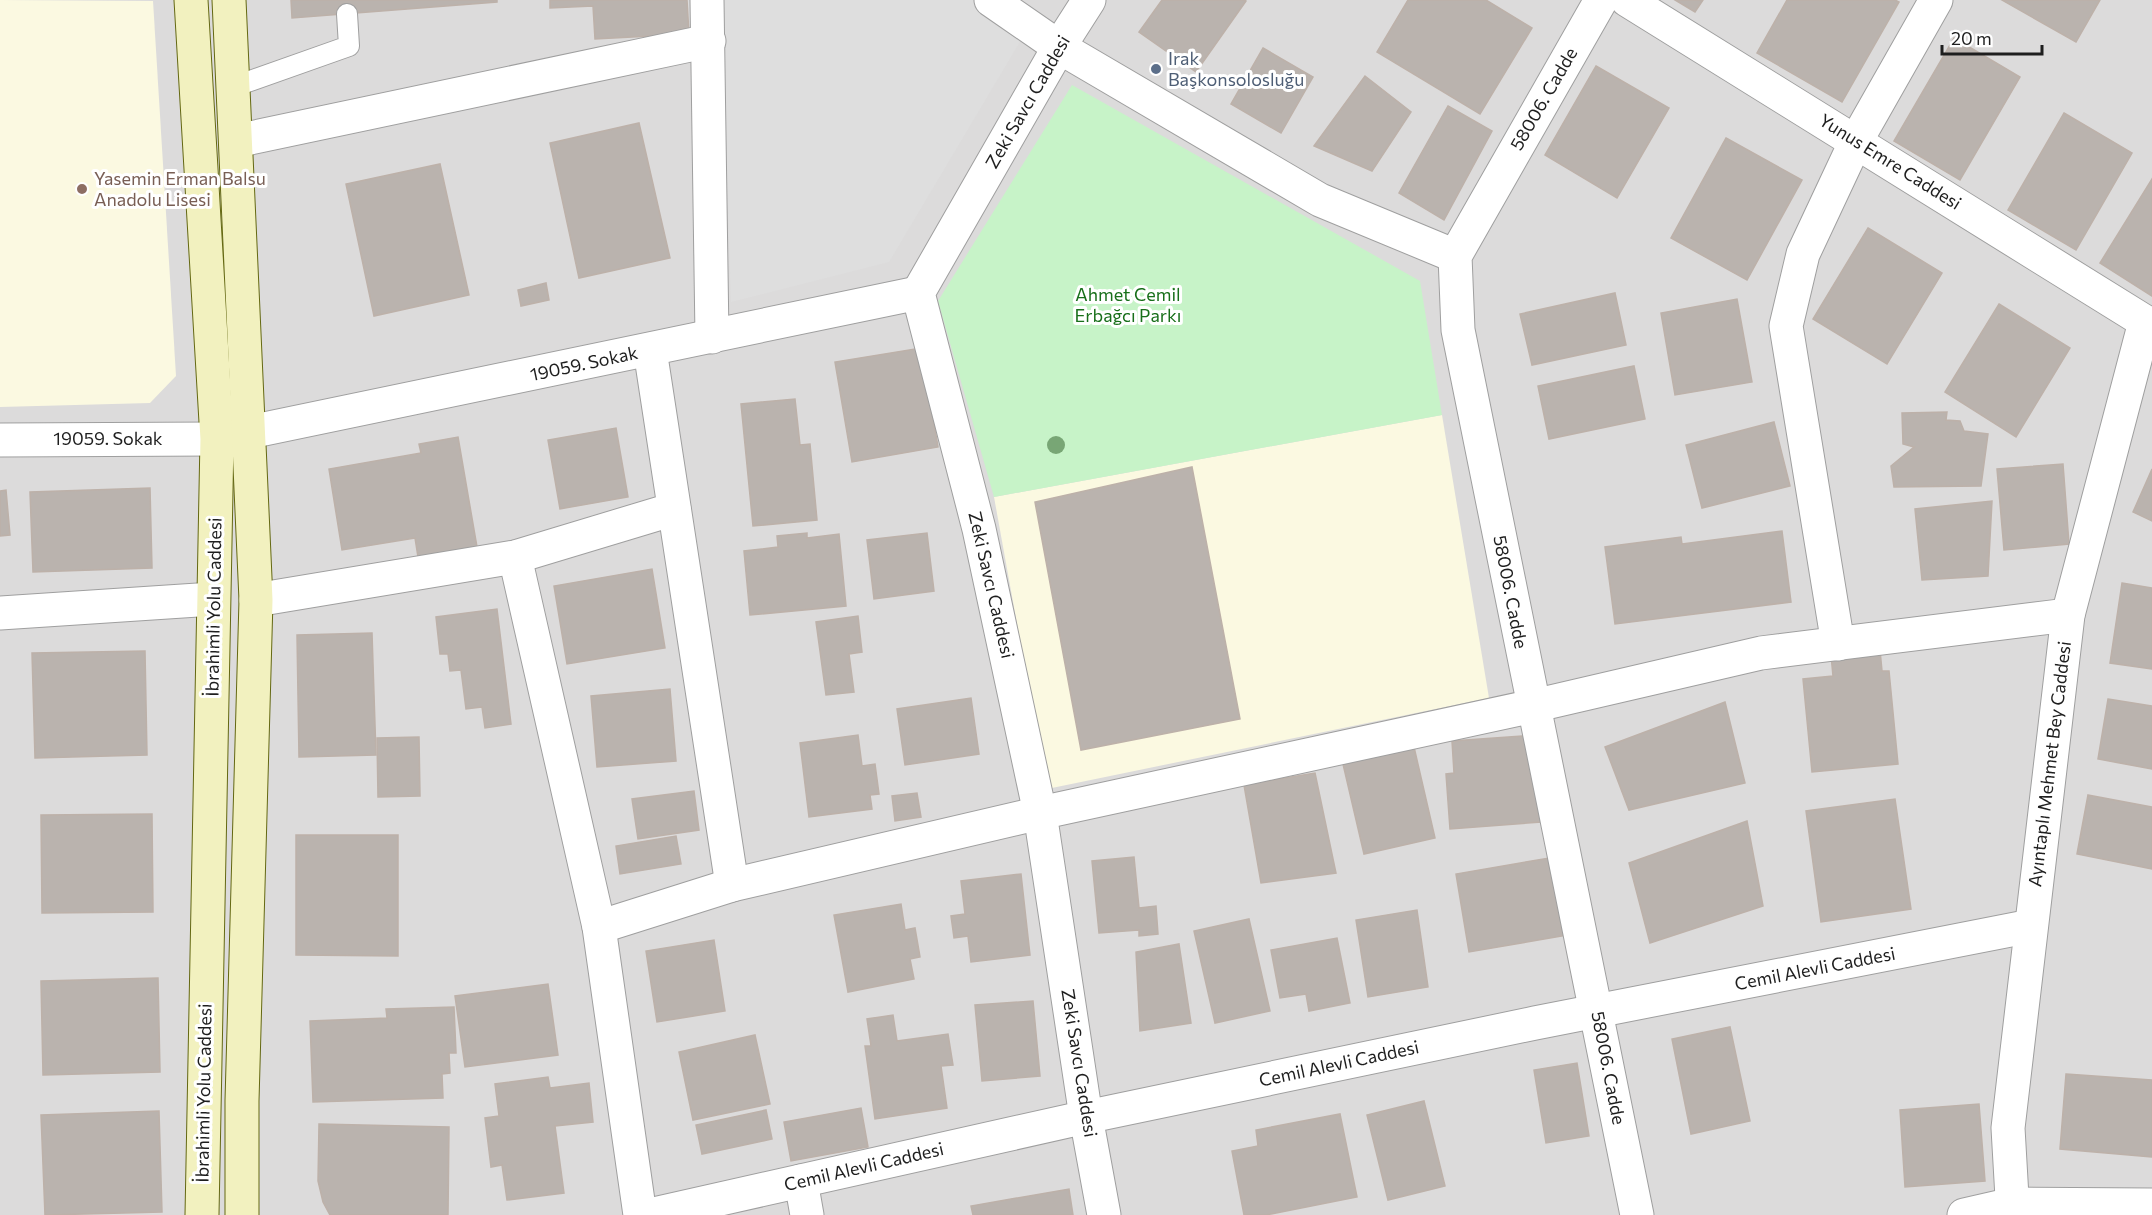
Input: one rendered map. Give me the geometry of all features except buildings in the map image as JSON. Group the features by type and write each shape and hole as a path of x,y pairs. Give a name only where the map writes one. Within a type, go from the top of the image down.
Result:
{"street":[{"name":"İbrahimli Yolu Caddesi","path":"191,0 217,439 202,1215"},
{"path":"229,0 256,600 242,1089 242,1215"},
{"path":"706,0 709,41 712,338"},
{"path":"991,0 1059,47 1320,200 1455,256"},
{"name":"Zeki Savcı Caddesi","path":"1089,0 1059,47 918,293 979,529 1040,813 1086,1117 1104,1215"},
{"name":"58006. Cadde","path":"1601,0 1455,256 1458,330 1637,1215"},
{"name":"Yunus Emre Caddesi","path":"1627,0 2149,324"},
{"path":"1838,644 1786,326 1803,254 1856,141 1936,0"},
{"path":"236,141 709,41"},
{"name":"19059. Sokak","path":"250,432 712,338 918,293"},
{"name":"Ayıntaplı Mehmet Bey Caddesi","path":"2012,1210 2008,1128 2068,615 2149,324"},
{"path":"650,350 732,885"},
{"name":"19059. Sokak","path":"0,440 217,439"},
{"path":"256,600 515,557 674,509"},
{"path":"515,557 599,927 640,1215"},
{"path":"0,613 213,598"},
{"path":"599,927 732,885 1040,813 1761,654 2068,615"},
{"name":"Cemil Alevli Caddesi","path":"649,1215 1086,1117 2031,926"},
{"path":"801,1181 807,1215"},
{"path":"1964,1215 2012,1210 2152,1205"}],"lane":[{"path":"233,87 349,46 347,14"}],"shaded area":[{"path":"0,0 2152,0 2152,1215 0,1215"},
{"name":"Yasemin Erman Balsu Anadolu Lisesi","path":"0,0 153,1 176,376 150,403 0,407"},
{"path":"721,0 973,0 1024,35 889,262 731,302"},
{"path":"1442,415 1489,698 1047,789 994,497"}],"green space":[{"name":"Ahmet Cemil Erbağcı Parkı","path":"1072,85 1420,281 1442,415 994,497 938,301"}],"place":[{"name":"Irak Başkonsolosluğu","path":"1156,69"},
{"name":"Yasemin Erman Balsu Anadolu Lisesi","path":"82,189"}]}
